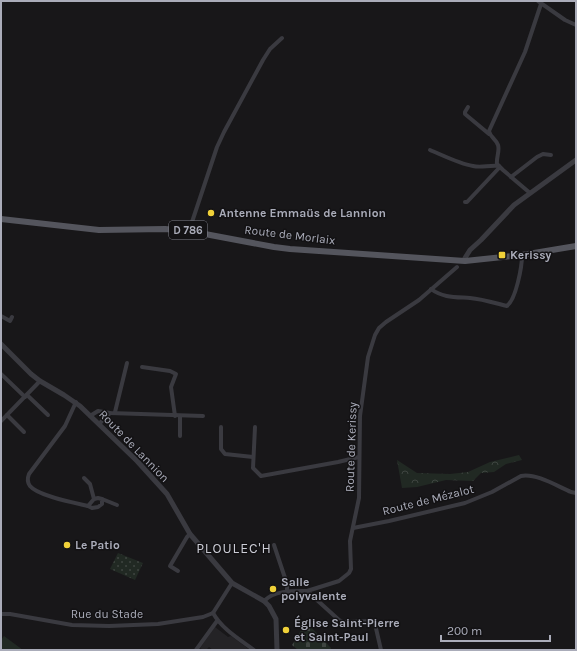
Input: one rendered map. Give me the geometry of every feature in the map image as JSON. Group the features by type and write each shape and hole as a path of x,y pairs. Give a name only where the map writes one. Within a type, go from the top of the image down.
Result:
{"main road":[{"name":"Route de Morlaix","path":"1,219 99,230 165,228 189,230 285,248 465,261 522,255 576,246"}],"street":[{"path":"489,134 525,52 540,2 566,20 576,24"},
{"path":"189,230 212,160 224,132 263,60 270,49 282,38"},
{"path":"468,107 465,114 498,143 499,149 497,162 499,167"},
{"path":"430,150 470,166 479,167 487,165 499,167 530,193"},
{"path":"511,177 542,154 551,155"},
{"path":"465,261 465,258 470,250 514,205 576,160"},
{"path":"465,202 467,202 482,187 499,167"},
{"path":"431,289 436,293 446,296 470,298 507,306 511,303 520,274 522,255"},
{"name":"Route de Kerissy","path":"264,601 273,595 287,592 307,591 339,581 349,573 350,542 359,498 360,416 368,357 375,335 379,328 386,322 419,300 457,267"},
{"path":"1,316 10,321 12,317"},
{"name":"Route de Lannion","path":"1,344 40,381 76,402 137,461 167,494 190,534 232,583"},
{"path":"115,412 127,363"},
{"path":"142,367 170,371 176,374 171,387 175,416"},
{"path":"1,374 48,415"},
{"path":"1,421 40,381"},
{"path":"76,402 65,426 29,474 27,479 29,485 34,489 65,502 92,508 98,507 102,504 102,499"},
{"path":"90,416 98,411 110,413 203,416"},
{"path":"99,424 110,413"},
{"path":"7,415 24,432"},
{"path":"180,416 180,436"},
{"path":"221,427 220,449 225,454 253,457"},
{"path":"255,427 253,468 261,476 359,457"},
{"name":"Route de Mézalot","path":"353,528 464,503 492,492 521,476 527,475 535,476 576,493"},
{"path":"84,478 90,484 94,499"},
{"path":"88,506 94,499 98,498 117,505"},
{"path":"178,571 170,566 190,534"},
{"path":"274,545 287,584 287,592"},
{"path":"254,650 217,621 213,613 232,583 264,601 273,612 276,619 277,650"},
{"path":"307,591 343,622 372,621 381,650"},
{"name":"Rue du Stade","path":"1,614 10,614 72,624 109,626 158,624 203,617 213,613"},
{"path":"196,650 217,621"}],"shaded area":[{"path":"215,627 228,637 231,636 250,650 213,650 209,647 204,650 200,648"}],"green space":[{"path":"519,455 522,460 506,464 494,472 481,473 473,481 446,480 417,487 402,488 397,460 417,473 450,474 468,472 490,462"},
{"path":"118,553 143,563 135,580 110,569"},
{"path":"306,622 331,648 330,650 298,650 292,645"},
{"path":"4,636 23,650 1,650 1,640"}],"place":[{"name":"Antenne Emmaüs de Lannion","path":"211,213"},
{"name":"Kerissy","path":"502,255"},
{"name":"Le Patio","path":"67,545"},
{"name":"Salle polyvalente","path":"273,589"},
{"name":"Église Saint-Pierre et Saint-Paul","path":"286,630"}],"district":[{"name":"PLOULEC'H","path":"234,548"}]}
